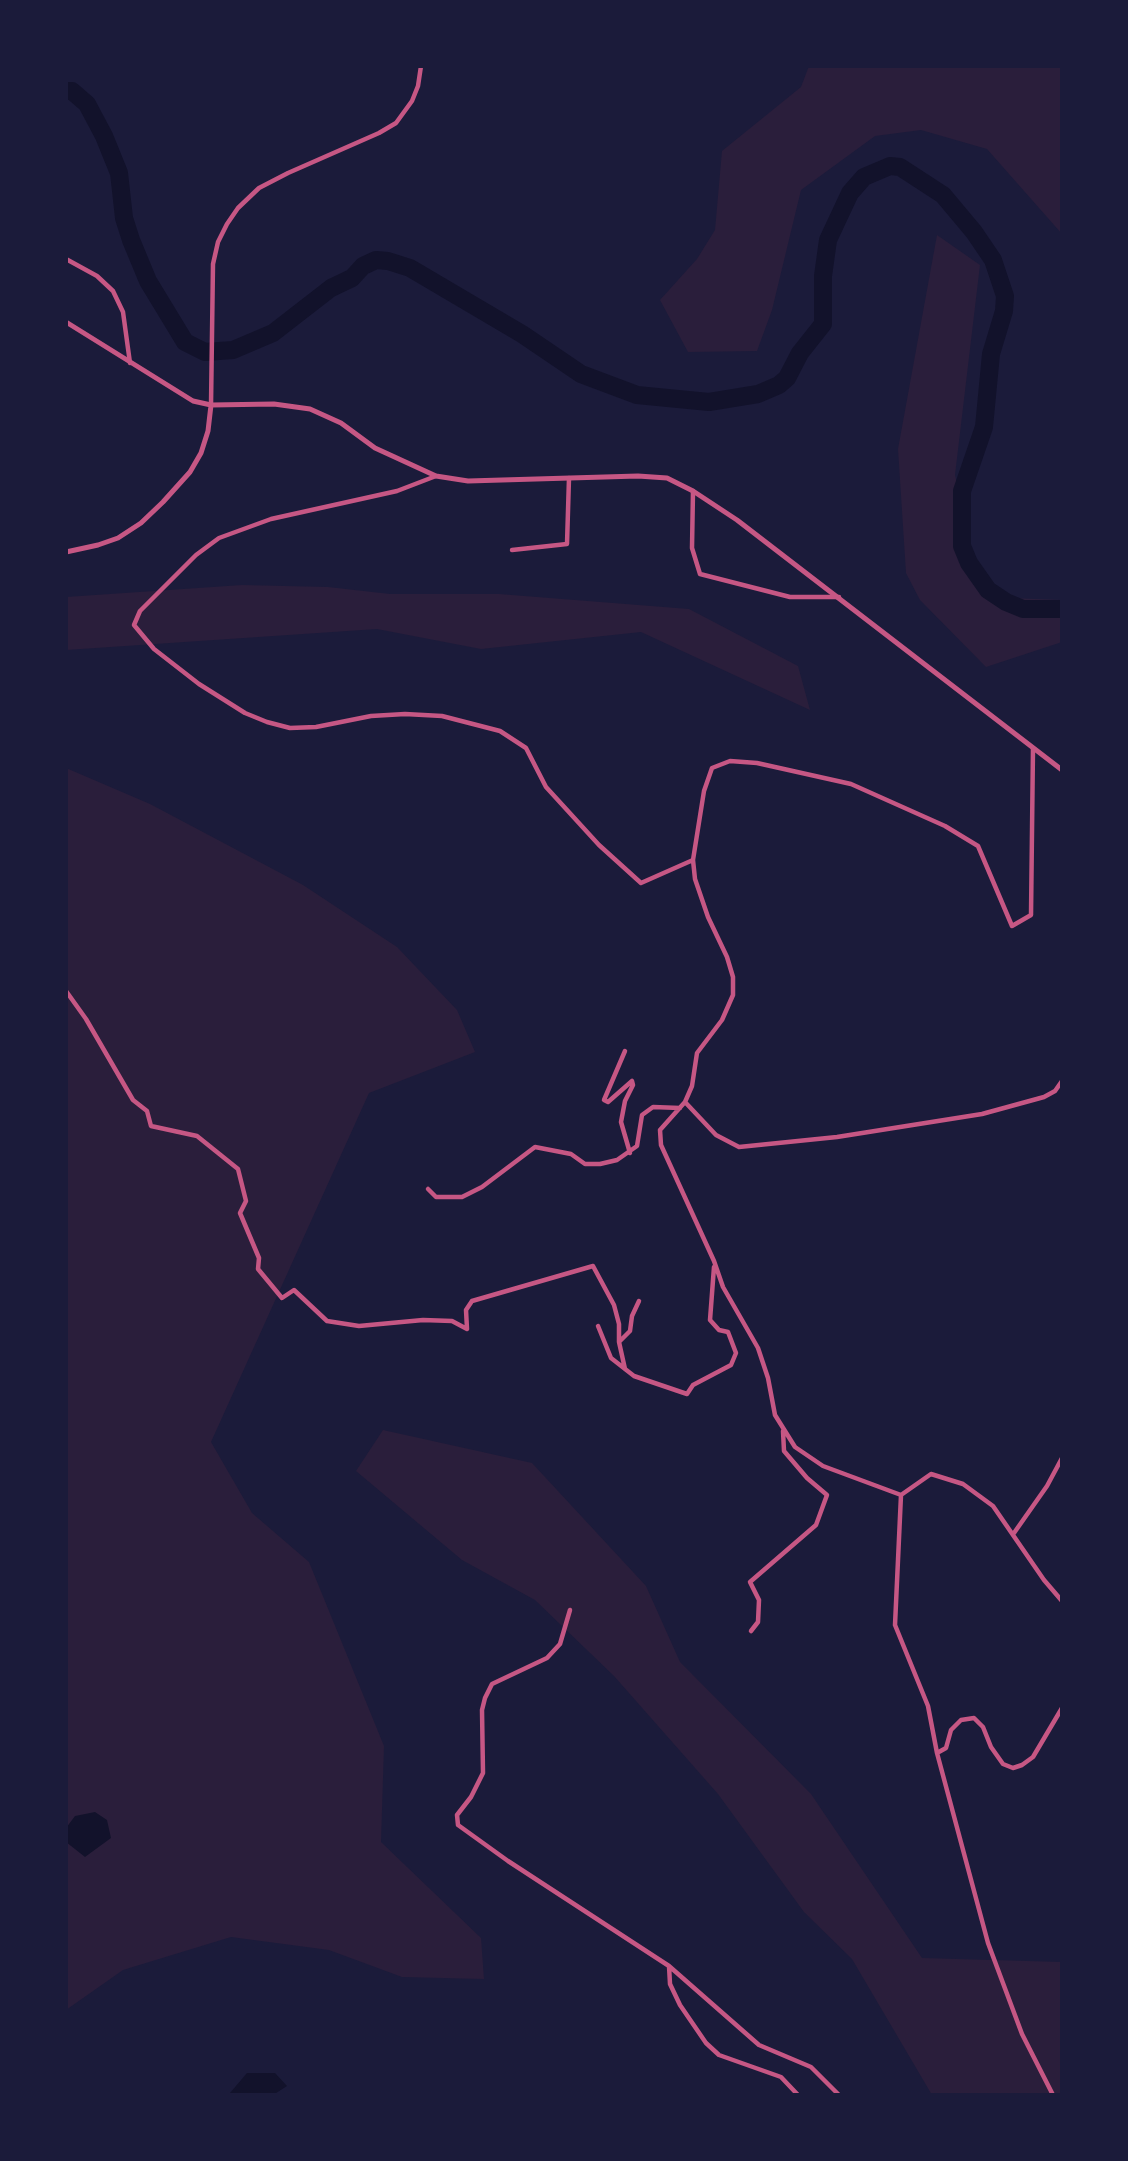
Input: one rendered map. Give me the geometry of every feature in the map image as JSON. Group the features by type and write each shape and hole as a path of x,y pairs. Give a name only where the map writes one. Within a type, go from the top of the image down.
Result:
{"street":[{"path":"66,552 99,545 118,538 141,523 190,472 201,453 208,431 211,405 213,264 218,242 238,208 259,188 379,134 396,123 412,101 418,86 421,66"},
{"path":"66,259 96,276 113,291 123,312 130,363"},
{"path":"66,322 186,398 211,405 274,404 310,409 341,423 375,448 436,476 468,481 638,476 667,478 693,491 737,520 1062,770"},
{"path":"436,476 397,491 271,519 219,538 196,555 140,611 134,625 154,649 199,684 245,713 267,722 290,728 316,727 371,716 405,714 442,716 500,730 526,748 546,787 599,845 641,883 693,860"},
{"path":"512,549 567,544 569,478"},
{"path":"693,491 692,548 700,574 790,597 839,597"},
{"path":"901,1495 823,1466 795,1447 775,1415 768,1378 758,1348 723,1287 714,1261 661,1145 660,1130 685,1102 692,1086 697,1053 722,1020 733,995 733,977 727,957 708,917 695,879 693,860 704,791 712,768 730,761 766,765 851,784 964,837 978,846 1012,926 1031,915 1033,748"},
{"path":"66,991 86,1019 133,1100 147,1111 151,1126 197,1136 237,1169 246,1201 240,1213 259,1258 258,1269 282,1298 294,1290 327,1322 359,1326 423,1320 452,1321 467,1329 466,1310 472,1301 593,1266 614,1305 620,1324 619,1342 625,1369"},
{"path":"625,1051 604,1100 608,1102 632,1081 633,1085 625,1101 621,1122 630,1153"},
{"path":"685,1102 716,1135 738,1147 837,1137 982,1114 1044,1097 1055,1091 1062,1081"},
{"path":"428,1189 436,1197 462,1197 482,1187 535,1147 572,1154 585,1164 600,1164 630,1153 637,1146 642,1115 653,1107 680,1108"},
{"path":"598,1326 611,1358 634,1376 687,1394 693,1385 731,1365 736,1353 728,1332 719,1330 710,1320 714,1261"},
{"path":"619,1342 630,1331 632,1316 639,1301"},
{"path":"752,1630 758,1622 759,1600 750,1582 816,1525 827,1495 807,1478 784,1451 783,1428"},
{"path":"1014,1533 1047,1486 1062,1458"},
{"path":"901,1495 931,1474 963,1484 993,1506 1014,1533 1044,1580 1062,1601"},
{"path":"901,1495 896,1625 928,1706 937,1754 988,1944 1022,2034 1053,2095"},
{"path":"570,1610 560,1644 547,1658 492,1684 482,1710 483,1773 471,1797 458,1815 458,1825 508,1861 669,1966 747,2037 759,2045 811,2067 839,2095"},
{"path":"937,1754 946,1748 951,1730 961,1720 975,1718 983,1727 991,1747 1003,1764 1013,1768 1022,1766 1033,1757 1062,1708"},
{"path":"669,1966 670,1984 680,2005 706,2043 719,2055 781,2078 798,2095"}],"shaded area":[{"path":"809,66 1062,66 1062,234 987,149 921,130 875,136 801,190 772,310 757,351 688,352 660,300 697,259 715,230 722,151 801,87"},
{"path":"937,235 980,265 955,475 982,597 1062,600 1062,642 986,667 920,600 906,573 898,449"},
{"path":"242,585 328,587 390,594 499,594 689,609 798,666 810,710 641,632 481,649 377,629 66,650 66,597"},
{"path":"66,768 150,804 303,885 397,947 457,1010 475,1052 369,1093 211,1442 252,1513 309,1562 384,1746 381,1842 481,1938 484,1979 402,1977 329,1950 231,1937 123,1970 66,2010"},
{"path":"383,1430 532,1463 646,1586 680,1662 811,1794 922,1958 1062,1962 1062,2095 932,2095 852,1959 804,1912 718,1794 614,1676 535,1600 462,1560 356,1471"},
{"path":"95,1812 107,1820 111,1838 85,1857 66,1842 66,1828 75,1816"},
{"path":"247,2073 275,2073 287,2086 273,2095 216,2095 230,2093"}],"waterway":[{"path":"66,91 72,91 87,104 104,136 119,173 124,218 148,281 185,342 205,352 233,350 273,333 331,288 352,278 363,266 376,260 388,261 410,268 522,334 581,374 637,395 709,402 758,394 779,385 787,378 800,353 823,324 823,276 828,240 850,193 864,177 890,166 900,167 943,195 974,232 993,260 1005,296 1004,311 991,354 984,427 962,491 962,546 969,563 988,590 1006,602 1023,609 1062,609"}]}
